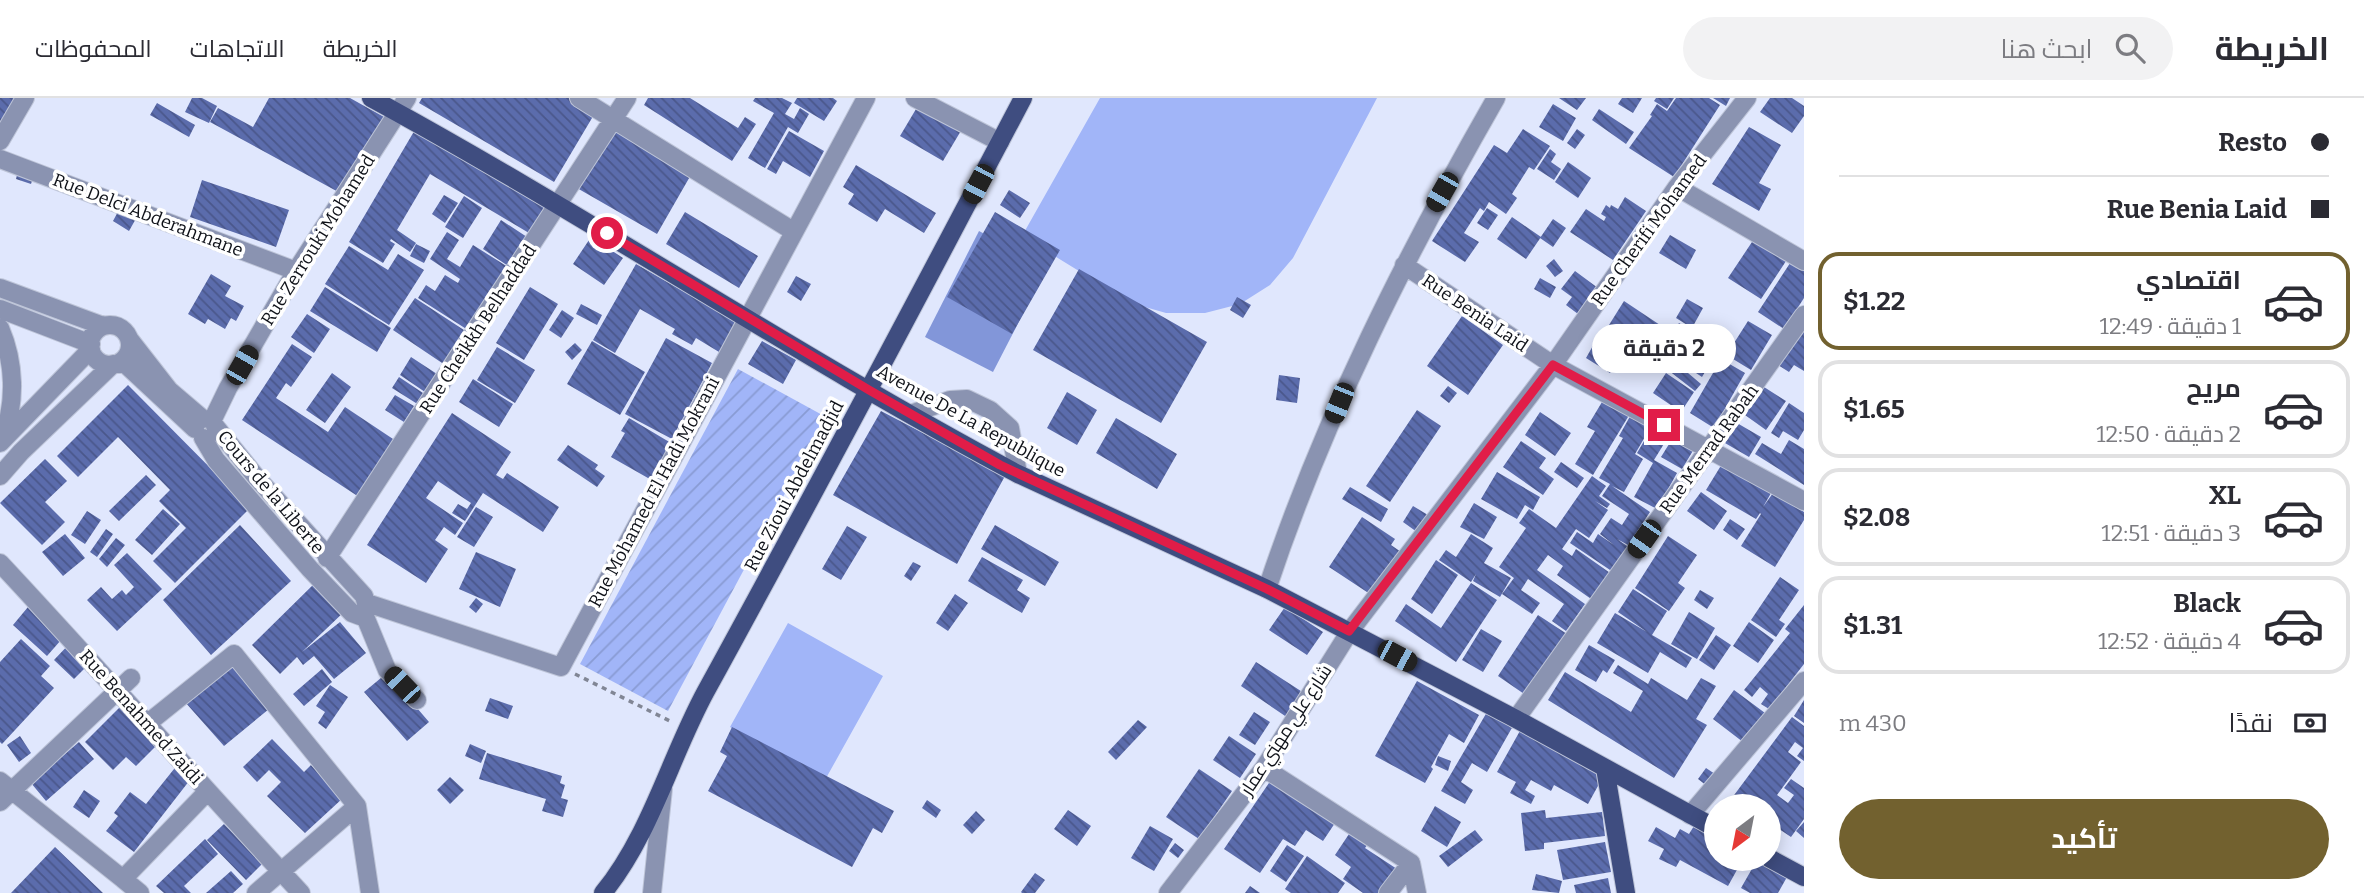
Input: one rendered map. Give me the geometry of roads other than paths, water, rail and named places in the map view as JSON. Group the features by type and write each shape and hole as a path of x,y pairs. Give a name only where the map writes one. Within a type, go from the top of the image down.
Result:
{"main road":[{"name":"Avenue De La Republique","path":"371,98 403,106 559,205 869,390 1018,474 1267,589 1516,719 1704,822"},
{"name":"Rue Zioui Abdelmadjid","path":"603,893 631,853 687,729 1023,98"},
{"path":"1605,768 1626,893"},
{"path":"1782,865 1804,877"}],"street":[{"path":"0,141 25,98"},
{"path":"579,98 793,231"},
{"name":"Rue Cheikkh Belhaddad","path":"327,558 627,98"},
{"name":"Rue Mohamed El Hadi Mokrani","path":"412,619 561,667 866,98"},
{"path":"915,98 1000,142"},
{"path":"1267,589 1287,528 1334,415 1429,215 1496,98"},
{"name":"Rue Cherifi Mohamed","path":"1349,631 1553,365 1677,187 1747,98"},
{"name":"Rue Zerrouki Mohamed","path":"206,427 296,271 403,106"},
{"name":"Rue Delci Abderahmane","path":"0,159 296,271"},
{"path":"1677,187 1804,261"},
{"name":"Rue Benia Laid","path":"1404,265 1553,365 1804,501"},
{"path":"0,288 103,327 117,326 130,340 129,352 20,452 0,476"},
{"path":"0,309 91,346"},
{"name":"Rue Merrad Rabah","path":"1516,719 1804,316"},
{"path":"103,327 94,333 91,346 93,355 102,363 117,363"},
{"path":"0,328 9,358 12,386 10,414 1,442"},
{"name":"Cours de la Liberte","path":"130,340 169,390 327,558 366,608 412,619"},
{"path":"1,442 91,346"},
{"name":"Cours de la Liberte","path":"117,363 206,427 216,460 310,569 352,613 360,615 366,608"},
{"path":"911,414 950,400 967,399 990,410 1010,428 1018,474"},
{"name":"Rue Benahmed Zaidi","path":"0,563 125,684 148,723 207,792 301,893"},
{"path":"366,608 387,670 417,700"},
{"name":"شارع علي مهني عمار","path":"1168,893 1264,768 1349,631"},
{"path":"148,723 234,654 357,806 370,893"},
{"path":"1690,815 1804,681"},
{"path":"125,684 4,791 140,893"},
{"path":"1264,768 1411,863 1417,893"},
{"path":"652,893 664,782"},
{"path":"123,878 207,792"},
{"path":"256,893 357,806"},
{"path":"1388,893 1411,863"}]}
